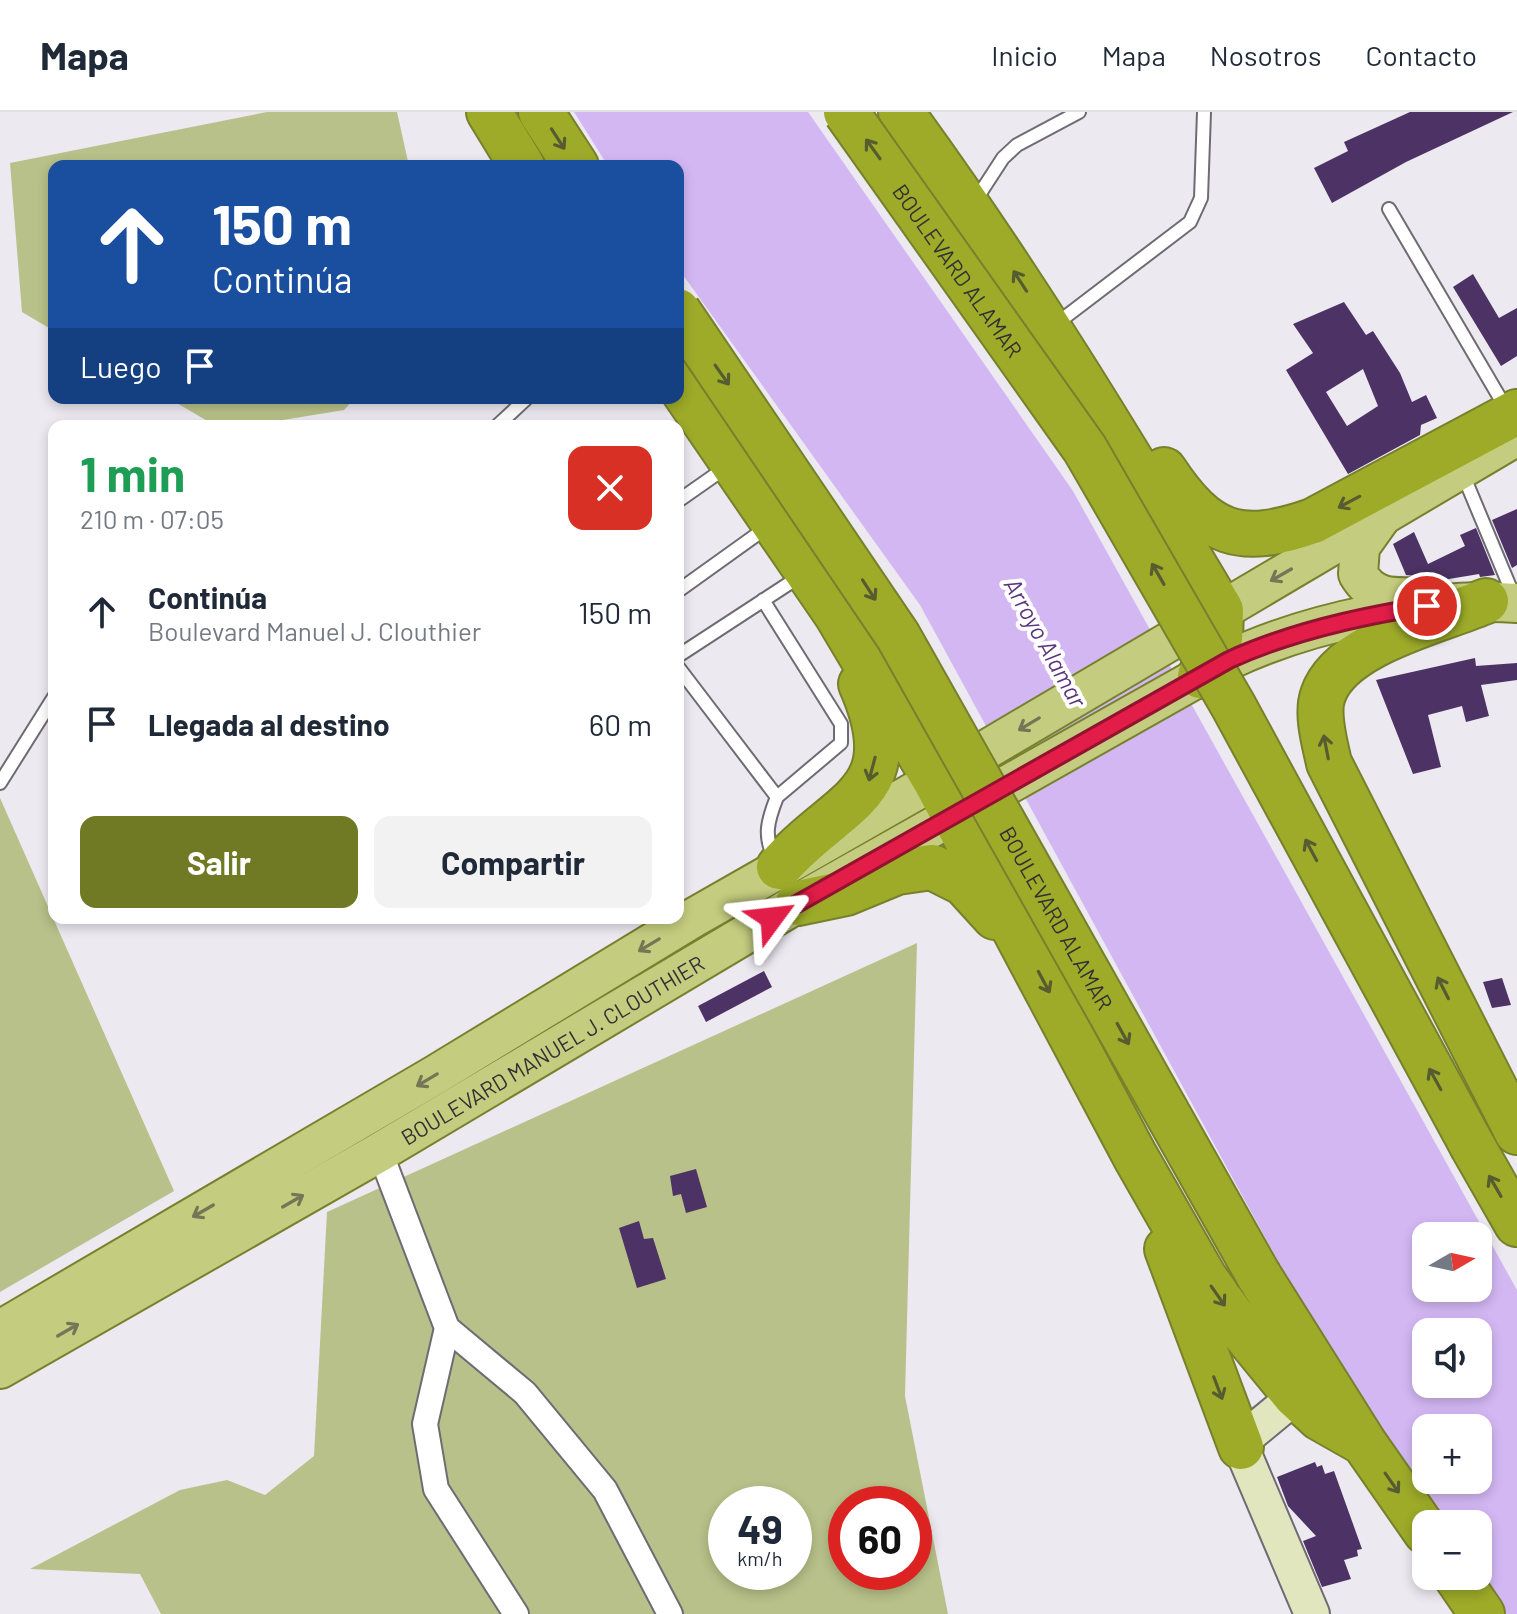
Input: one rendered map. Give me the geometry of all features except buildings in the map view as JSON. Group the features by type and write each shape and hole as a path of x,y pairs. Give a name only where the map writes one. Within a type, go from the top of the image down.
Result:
{"highway":[{"path":"489,112 518,160"},
{"path":"541,112 572,160"},
{"name":"BOULEVARD ALAMAR","path":"846,112 1085,449 1234,707 1517,1224"},
{"path":"901,112 971,207 1089,388 1214,614 1220,639 1216,668"},
{"name":"BOULEVARD ALAMAR","path":"684,320 898,636 1259,1276 1309,1384 1364,1443 1412,1512"},
{"path":"1089,388 1131,421 1194,512 1230,531 1249,536 1277,534 1313,521 1515,421"},
{"path":"684,392 837,615 945,797 1135,1156 1204,1277 1245,1334 1309,1384"},
{"path":"1492,602 1355,655 1335,671 1322,697 1323,735 1329,763 1517,1132"},
{"path":"837,615 840,636 876,725 874,772 847,810 798,846 788,885 846,893 897,872 932,867 964,883 998,920 1018,932"},
{"path":"1135,1156 1241,1447"},
{"path":"1466,1590 1482,1614"}],"main road":[{"name":"BOULEVARD MANUEL J. CLOUTHIER","path":"945,797 983,751 1461,469 1515,421"},
{"path":"1385,514 1360,547 1358,574 1364,584 1385,597 1492,602"},
{"name":"BOULEVARD MANUEL J. CLOUTHIER","path":"0,1369 380,1152 788,885 945,797 1002,786 1216,668 1382,613 1492,602"},
{"name":"BOULEVARD MANUEL J. CLOUTHIER","path":"684,917 788,885"},
{"name":"BOULEVARD MANUEL J. CLOUTHIER","path":"0,1330 435,1075 673,924"},
{"path":"1309,1384 1245,1438 1241,1447 1312,1614"}],"street":[{"path":"380,1152 447,1328 525,1393 605,1490 670,1614"},
{"path":"447,1328 425,1424 436,1489 516,1614"}],"lane":[{"path":"971,207 1003,158 1017,145 1079,112"},
{"path":"1050,328 1190,222 1201,198 1204,112"},
{"path":"1389,209 1515,421"},
{"path":"503,420 521,404"},
{"path":"684,497 733,462"},
{"path":"1461,469 1492,602"},
{"path":"684,587 774,522"},
{"path":"684,652 808,571"},
{"path":"763,600 841,724 841,743 777,797 767,821 766,843 788,885"},
{"path":"684,675 777,797"},
{"path":"0,783 48,707"}],"green space":[{"path":"267,112 397,112 408,160 48,160 48,327 22,312 10,163"},
{"path":"178,404 350,404 344,410 283,420 206,420"},
{"path":"0,798 48,906 48,924 56,924 174,1191 0,1292"},
{"path":"917,943 905,1396 923,1486 828,1486 828,1590 932,1590 932,1533 948,1614 161,1614 140,1574 30,1569 180,1490 227,1480 265,1495 314,1456 327,1212"}],"water":[{"name":"Arroyo Alamar","path":"574,112 808,112 1073,491 1479,1222 1412,1222 1412,1302 1492,1302 1492,1245 1517,1290 1517,1614 1506,1614 1489,1590 1492,1590 1492,1510 1435,1510 1424,1494 1492,1494 1492,1414 1412,1414 1412,1476 1316,1331 920,605 684,276 684,160 604,160"}],"route":[{"path":"772,918 1229,660 1291,637 1382,613 1427,606"}]}
